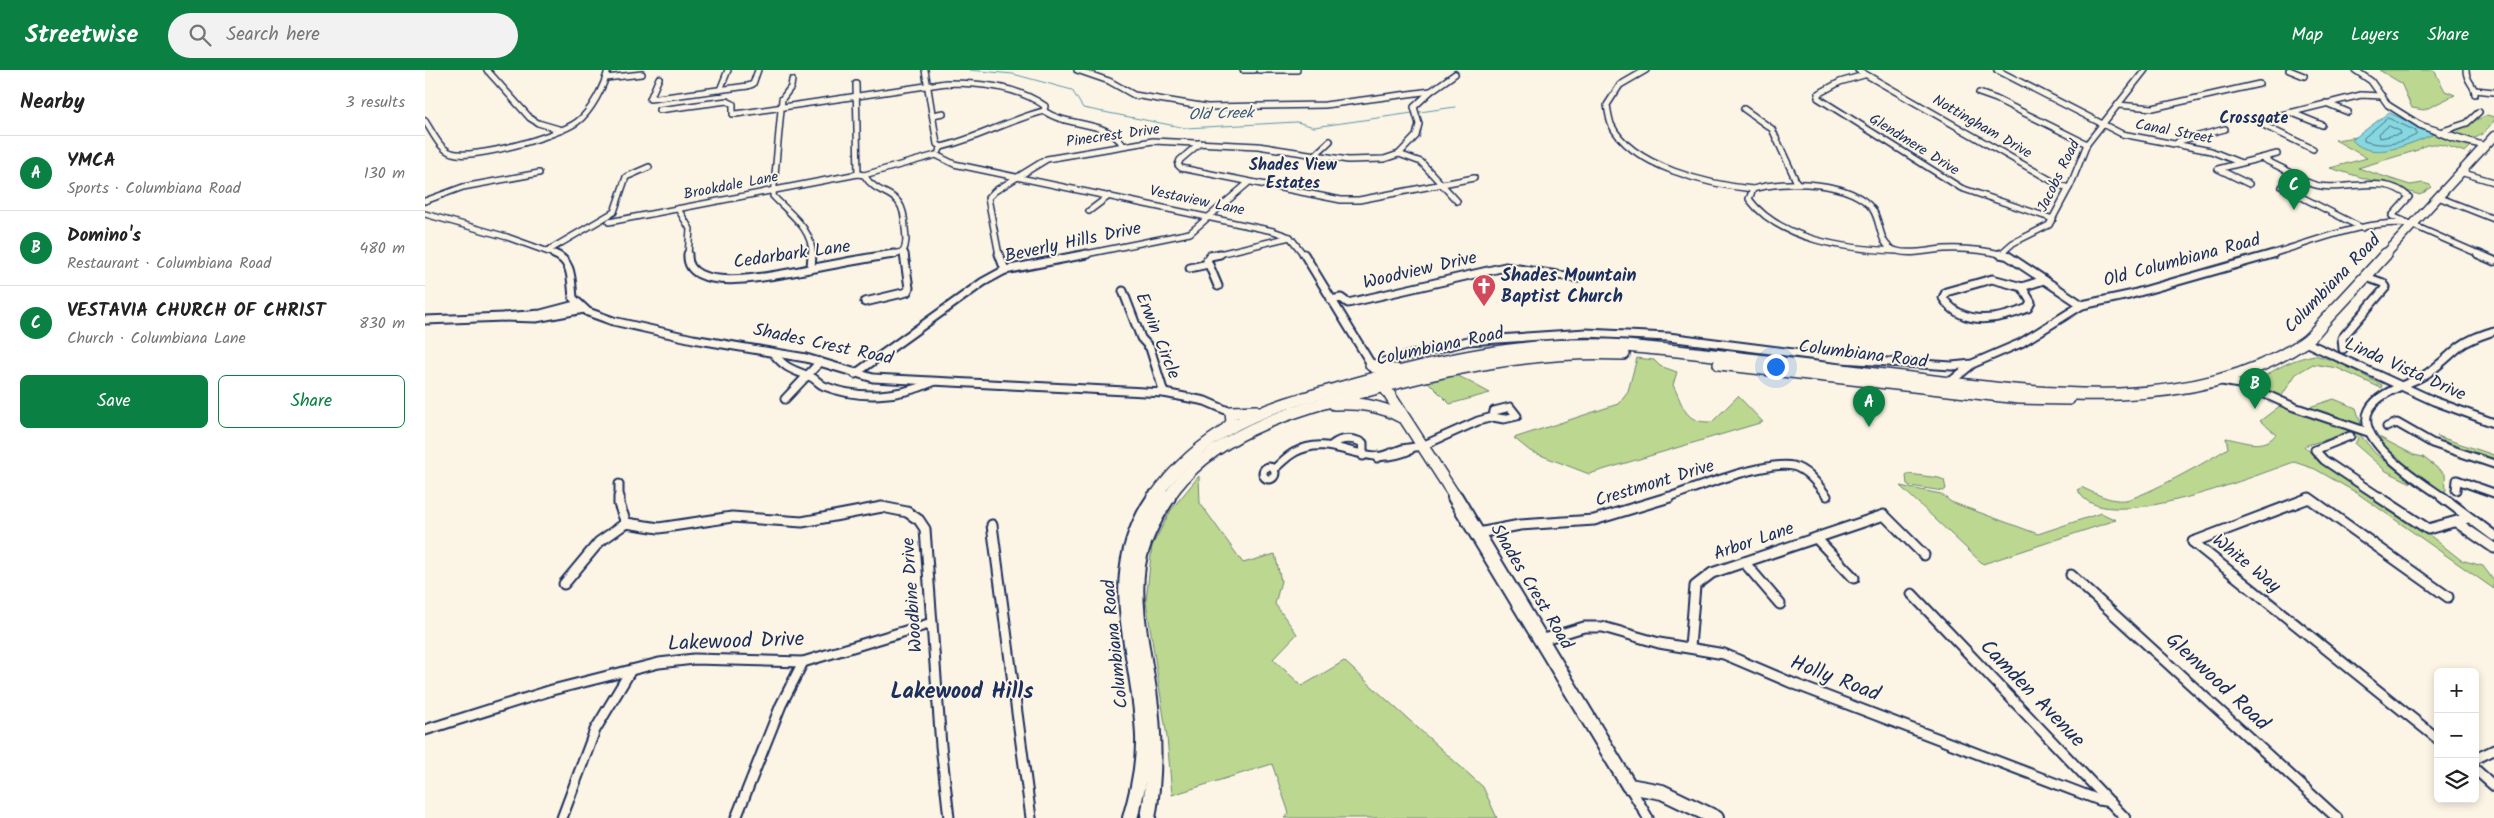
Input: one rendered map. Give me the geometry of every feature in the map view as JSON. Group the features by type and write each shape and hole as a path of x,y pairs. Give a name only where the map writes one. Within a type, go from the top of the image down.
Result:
{"main road":[{"name":"Columbiana Road","path":"1148,818 1156,772 1125,590 1126,565 1135,531 1157,493 1180,466 1224,432 1317,405 1381,382 1407,370 1514,357 1559,349 1742,363 2049,391 2157,392 2222,380 2256,370 2286,356 2305,342 2490,141"},
{"name":"Columbiana Road","path":"1742,363 2019,398 2114,398 2147,396 2157,392"},
{"name":"Columbiana Road","path":"1130,818 1149,733 1140,629 1138,562 1146,537 1165,500 1195,468 1270,409 1447,364"},
{"path":"1371,365 1389,371 1407,370"},
{"name":"Shades Crest Road","path":"1381,382 1404,419 1417,448 1478,533 1629,786"},
{"path":"1317,405 1369,405 1388,410 1404,419"},
{"path":"1224,432 1232,423 1231,412 1270,409"},
{"path":"1629,786 1639,785 1653,789 1717,818"}],"street":[{"path":"487,70 529,118 538,123 562,130"},
{"path":"425,121 448,151 458,155 483,152 562,130 581,118 606,78 608,70"},
{"path":"720,90 728,70"},
{"path":"659,78 650,99 753,84 758,70"},
{"path":"925,70 929,85 937,144 941,147"},
{"path":"1077,70 1109,81 1134,96 1207,107 1325,105 1431,91"},
{"path":"1243,70 1254,70"},
{"path":"1259,70 1297,70"},
{"path":"1646,70 1620,85 1607,105 1609,121 1627,143 1651,161 1686,175 1753,189 1778,183 1797,183 1848,194 1871,207 1878,218 1881,240 1897,251"},
{"name":"Nottingham Drive","path":"1858,70 2059,185 2069,188"},
{"name":"Canal Street","path":"1997,70 2122,134 2220,154 2241,163"},
{"name":"Jacobs Road","path":"2005,255 2009,246 2053,220 2069,188 2087,144 2145,70"},
{"path":"2289,70 2304,76"},
{"path":"2355,70 2371,81 2388,106 2420,125 2439,132 2490,141"},
{"path":"2466,70 2466,79 2475,92 2494,92"},
{"path":"606,78 642,74"},
{"path":"1455,74 1431,91 1414,111 1419,124 1419,130 1399,154 1421,162 1457,201"},
{"name":"Glendmere Drive","path":"1864,75 1850,78 1825,88 1818,94 1818,98 1961,188 2053,220"},
{"path":"792,80 791,87 782,99 773,196 808,232 812,245 811,268"},
{"path":"659,110 727,101 733,104 733,114 957,82 1003,88 1041,102 1045,106 1044,111 1051,118 1061,123 1103,128 1114,132 1119,136 1123,145"},
{"path":"856,84 861,175 895,197 901,204 906,246 903,252 906,256 909,288 907,292 865,302"},
{"path":"2118,105 2153,108 2259,84"},
{"path":"1979,93 1996,99 2087,144"},
{"path":"2313,149 2261,123 2263,118 2361,95 2382,96"},
{"path":"2326,103 2347,112"},
{"path":"1744,109 1772,129 1797,183"},
{"path":"936,155 941,147 972,139 1015,118 1044,111"},
{"path":"2291,112 2322,125"},
{"path":"2439,132 2462,125 2477,116 2479,112"},
{"path":"933,115 943,113"},
{"path":"2176,144 2179,140 2225,129"},
{"name":"Pinecrest Drive","path":"1005,270 999,254 988,198 995,190 1047,158 1165,140 1258,146 1361,161 1384,159 1399,154"},
{"path":"1316,154 1330,141"},
{"path":"1200,143 1178,162 1181,168 1248,183 1351,201 1474,178"},
{"path":"2249,184 2218,169 2277,154"},
{"name":"Brookdale Lane","path":"609,222 861,175 936,155"},
{"name":"Vestaview Lane","path":"936,155 954,164 1273,231 1290,237"},
{"path":"2261,158 2296,175"},
{"path":"549,250 614,212 626,177 649,167"},
{"path":"2460,172 2494,182"},
{"path":"425,201 463,187 539,173"},
{"path":"2307,182 2324,188 2375,184 2403,191 2409,197 2392,216 2494,261"},
{"name":"Beverly Hills Drive","path":"855,374 983,282 1005,270 1190,234 1248,183"},
{"path":"2281,187 2362,228"},
{"path":"1753,189 1749,198 1752,206 1765,217 1786,227 1841,246 1897,251 1968,248 2005,255 2082,304"},
{"path":"1089,211 1109,196"},
{"path":"2437,197 2494,219"},
{"name":"Cedarbark Lane","path":"678,210 690,229 688,258 690,266 705,276 717,279 748,280 903,252"},
{"path":"425,214 549,250 563,257 569,265 573,298 582,306"},
{"name":"Old Columbiana Road","path":"1949,383 1972,364 2021,343 2082,304 2129,295 2362,228 2392,222 2412,224"},
{"path":"1218,286 1208,264 1207,260 1210,256 1290,237 1297,243 1381,382"},
{"path":"1190,268 1208,264"},
{"name":"Woodview Drive","path":"1331,300 1341,298 1348,303 1505,267 1578,278"},
{"path":"2343,350 2342,338 2386,287 2383,283 2366,277"},
{"path":"2022,287 2029,295 2031,302 2028,308 1986,321 1961,314 1945,303 1943,298 1952,289 1991,279 2022,287 2044,280"},
{"name":"Erwin Circle","path":"1123,291 1141,338 1150,348 1164,393"},
{"path":"425,320 504,317 536,318 582,306"},
{"name":"Shades Crest Road","path":"582,306 623,323 695,340 820,362 873,378 1164,393 1205,401 1251,423"},
{"path":"2494,331 2468,342 2436,369 2400,386 2369,408 2365,421 2368,432 2385,454 2494,536"},
{"name":"Old Columbiana Road","path":"1371,365 1468,341 1517,336 1587,333 1641,335 1898,364 1952,366 1972,364"},
{"name":"Linda Vista Drive","path":"2305,342 2434,402 2494,423"},
{"path":"1742,346 1742,363"},
{"path":"773,353 785,366 833,389 889,396 913,391 934,382"},
{"path":"785,398 820,362"},
{"path":"2253,388 2252,383 2256,370"},
{"path":"2222,380 2253,388 2294,407 2368,432"},
{"path":"1331,445 1363,456 1384,460 1404,454 1462,427 1493,417"},
{"path":"2387,427 2397,423 2431,443 2494,464"},
{"path":"2350,436 2315,450 2324,460 2428,529 2468,518"},
{"path":"1274,469 1299,450 1331,445 1344,439 1357,440 1363,443 1363,456"},
{"name":"Crestmont Drive","path":"1478,533 1519,525 1594,520 1781,464 1793,464 1804,469 1827,496"},
{"path":"2456,490 2457,480 2494,493"},
{"path":"564,584 597,541 614,528 626,523 619,504 619,484"},
{"name":"White Way","path":"2434,736 2193,542 2309,498 2448,597"},
{"name":"Woodbine Drive","path":"626,523 664,528 735,517 787,522 811,521 876,508 891,507 911,512 925,529 949,818"},
{"name":"Arbor Lane","path":"1690,646 1695,586 1704,577 1884,515 1924,555"},
{"path":"2456,522 2494,548"},
{"path":"992,525 1031,818"},
{"path":"1816,538 1854,578"},
{"path":"1744,562 1780,604"},
{"name":"Glenwood Road","path":"2071,575 2337,818"},
{"name":"Camden Avenue","path":"1912,594 2125,818"},
{"name":"Lakewood Drive","path":"425,730 552,690 631,670 694,659 803,662 932,623"},
{"name":"Holly Road","path":"1541,640 1584,627 1603,627 1659,643 1690,646 1724,654 2023,772 2099,800 2110,802"},
{"path":"736,818 774,720 803,662"},
{"path":"563,818 595,730 631,670"},
{"path":"2477,758 2494,750"},
{"path":"2479,773 2494,786"},
{"name":"Shades Crest Road","path":"1629,786 1648,818"}],"green space":[{"path":"2379,70 2434,70 2445,91 2455,95 2424,110 2412,108 2401,83"},
{"path":"2487,115 2494,117 2494,121 2483,133 2475,138 2449,133"},
{"path":"2434,134 2471,146 2465,152 2435,144 2423,146 2418,150 2358,168 2410,185 2423,183 2432,187 2420,195 2330,168 2367,158 2335,140 2357,137 2352,140 2362,146 2382,149 2403,146"},
{"path":"2315,355 2339,362 2382,385 2381,388 2337,368 2313,364 2296,374 2281,397 2271,395 2259,388 2259,380 2272,371 2293,361"},
{"path":"1637,358 1654,360 1660,366 1677,372 1673,385 1690,417 1703,422 1712,422 1738,396 1763,422 1589,474 1530,451 1514,438 1618,404 1628,391"},
{"path":"1455,374 1490,393 1450,404 1425,379"},
{"path":"2334,399 2356,408 2361,424 2352,425 2303,409"},
{"path":"2281,405 2358,432 2375,453 2412,482 2386,471 2355,444 2358,438 2349,433 2304,446 2318,460 2413,522 2461,560 2483,566 2494,581 2494,589 2357,493 2315,469 2294,462 2214,489 2146,506 2115,508 2092,503 2078,490 2081,487 2114,500 2125,500 2146,493 2193,469 2228,448 2226,438 2253,444 2259,444 2271,439 2276,434 2260,421"},
{"path":"2437,436 2494,455 2494,461 2453,446"},
{"path":"2379,437 2414,455 2423,457 2445,474 2446,490 2443,492 2434,488 2416,476 2398,461 2376,438"},
{"path":"1909,474 1944,480 1946,489 1943,491 1910,486 1907,484 1906,476"},
{"path":"1199,476 1200,503 1243,563 1275,554 1281,581 1275,604 1297,634 1273,659 1302,686 1344,661 1483,787 1497,818 1284,818 1289,813 1272,764 1172,795 1167,737 1146,601 1152,546 1171,510"},
{"path":"1900,486 1941,494 1951,502 2038,534 2101,513 2116,520 1983,564"}],"water":[{"path":"2388,113 2434,134 2403,146 2381,151 2360,147 2352,140"}],"waterway":[{"name":"Old Creek","path":"969,70 1013,74 1072,90 1083,108 1186,128 1297,122 1314,127 1455,107"}],"place":[{"name":"VESTAVIA CHURCH OF CHRIST","path":"2294,210"},
{"name":"Shades Mountain Baptist Church","path":"1484,307"},
{"name":"Domino's","path":"2255,409"},
{"name":"YMCA","path":"1869,427"}],"district":[{"name":"Crossgate","path":"2254,118"},
{"name":"Shades View Estates","path":"1293,174"},
{"name":"Lakewood Hills","path":"962,692"}]}
